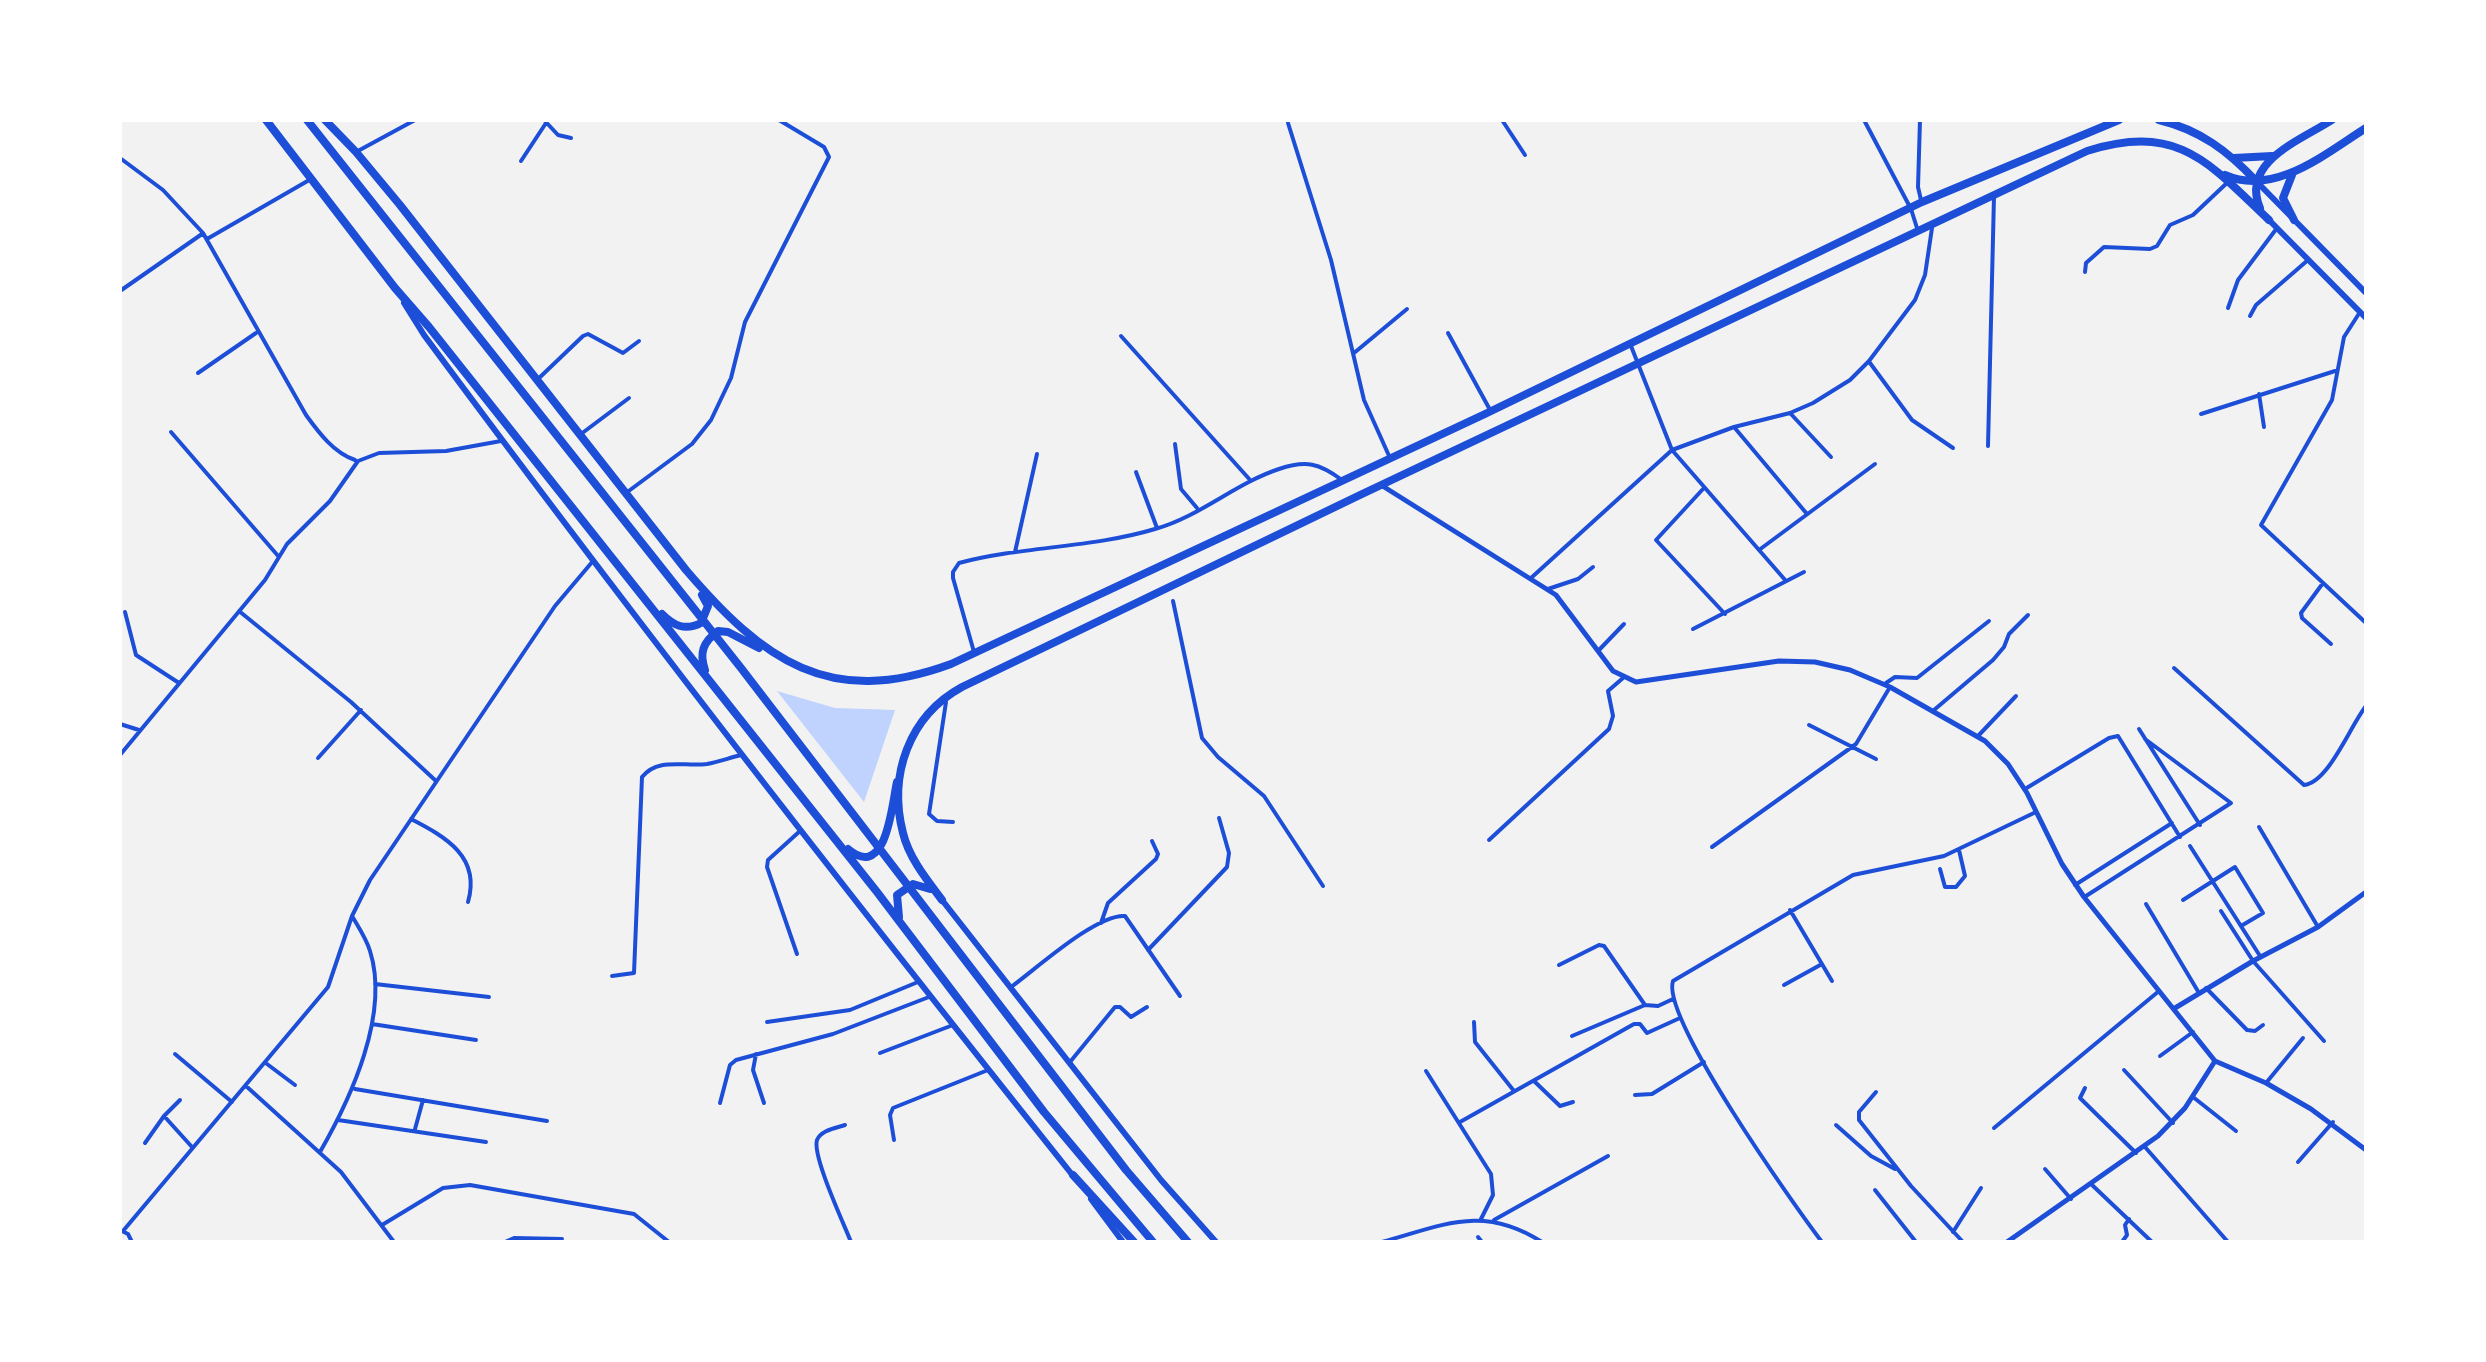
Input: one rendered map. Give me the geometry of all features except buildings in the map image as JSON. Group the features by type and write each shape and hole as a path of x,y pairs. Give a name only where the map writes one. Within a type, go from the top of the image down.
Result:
{"highway":[{"path":"266,120 395,288 716,687 1044,1112 1153,1242"},
{"path":"307,120 742,668 1126,1170 1188,1242"},
{"path":"325,120 356,152 684,568 720,610 771,652"},
{"path":"716,687 702,657 706,642 718,631 728,632 808,670 843,679 885,682 918,676 1490,411 1922,202 2119,120"},
{"path":"2159,120 2201,135 2234,158 2256,181"},
{"path":"2268,220 2255,195 2259,172 2277,155 2332,120"},
{"path":"820,820 854,854 870,856 879,850 887,835 904,758 916,728 930,709 947,696 1380,485 2087,152 2129,140 2171,145 2232,178 2256,181 2295,171 2366,128"},
{"path":"2234,158 2277,155"},
{"path":"2294,220 2283,198 2295,171"},
{"path":"2221,173 2268,220"},
{"path":"1177,557 1187,578"},
{"path":"640,594 677,626 694,627 701,623 708,606 684,568"},
{"path":"904,758 900,787 903,834 925,878 942,900"},
{"path":"902,926 896,896 904,888 914,884 926,886 942,900"},
{"path":"1072,1175 1134,1242"}],"main road":[{"path":"2256,181 2366,293"},
{"path":"2268,220 2363,315"},
{"path":"395,288 424,335 593,561 1124,1242"},
{"path":"942,900 1162,1180 1216,1242"}],"street":[{"path":"356,152 415,120"},
{"path":"626,493 692,444 712,420 731,378 745,322 826,166 828,151 779,120"},
{"path":"1502,120 1525,155"},
{"path":"1864,120 1911,209 1918,232"},
{"path":"1920,120 1918,187 1922,202"},
{"path":"1287,121 1331,260 1364,400 1390,458"},
{"path":"522,161 545,122 558,134 571,138"},
{"path":"120,158 163,190 203,233 293,396 316,430 344,456 358,461"},
{"path":"120,170 129,164"},
{"path":"207,239 311,179"},
{"path":"2085,272 2086,263 2104,247 2157,246 2170,224 2193,215 2229,181"},
{"path":"1988,446 1994,196"},
{"path":"1531,578 1672,450 1734,427 1790,413 1836,389 1869,361 1915,300 1925,275 1932,225"},
{"path":"2228,308 2238,280 2276,228"},
{"path":"120,291 203,233"},
{"path":"2250,316 2256,305 2308,260"},
{"path":"1354,353 1406,309"},
{"path":"2363,315 2344,337 2332,400 2261,525 2366,622"},
{"path":"198,373 257,332"},
{"path":"537,380 588,334 622,354 639,340"},
{"path":"1448,334 1490,411"},
{"path":"1121,336 1252,482"},
{"path":"1630,344 1672,450 1786,581"},
{"path":"1869,361 1912,420 1952,448"},
{"path":"2201,414 2336,371"},
{"path":"2259,394 2264,427"},
{"path":"580,434 628,398"},
{"path":"1790,413 1831,458"},
{"path":"1734,427 1807,514"},
{"path":"171,432 279,557"},
{"path":"120,754 275,567 286,544 330,501 358,461 378,453 446,451 502,441"},
{"path":"1175,444 1181,490 1198,510"},
{"path":"1015,553 1037,454"},
{"path":"974,652 952,572 965,561 1157,528 1271,471 1310,462 1342,480"},
{"path":"1759,550 1874,464"},
{"path":"1136,472 1157,528"},
{"path":"1380,485 1564,602 1613,671 1623,678 1636,682 1779,661 1831,665 1888,686 1978,737 2008,764 2075,885 2215,1062 2266,1083 2332,1122 2366,1150"},
{"path":"1703,488 1656,540 1724,614"},
{"path":"132,1242 122,1230 328,987 352,916 370,880 555,606 593,561"},
{"path":"1547,589 1578,578 1592,567"},
{"path":"1693,630 1804,572"},
{"path":"2324,584 2302,612 2308,624 2331,644"},
{"path":"1173,601 1202,738 1264,796 1323,886"},
{"path":"239,610 361,710 436,781"},
{"path":"125,612 136,656 179,682"},
{"path":"1933,710 1993,660 2009,634 2028,615"},
{"path":"1712,847 1853,747 1895,676 1917,678 1989,621"},
{"path":"1598,650 1624,624"},
{"path":"2174,668 2304,785 2322,777 2366,706"},
{"path":"1489,840 1609,729 1613,716 1608,691 1623,678"},
{"path":"947,696 929,814 937,821 953,822"},
{"path":"1978,737 2016,696"},
{"path":"318,758 361,710"},
{"path":"120,724 141,730"},
{"path":"1809,725 1876,758"},
{"path":"2139,729 2200,824"},
{"path":"2024,789 2118,736 2180,836"},
{"path":"2084,897 2232,803 2145,739"},
{"path":"612,976 634,974 642,777 659,764 706,764 742,755"},
{"path":"1822,1242 1757,1149 1704,1062 1680,1018 1670,988 1678,977 1830,886 1868,870 1959,850 2036,812"},
{"path":"1148,950 1227,867 1229,853 1218,818"},
{"path":"411,819 443,835 462,856 472,887 468,902"},
{"path":"2075,885 2172,822"},
{"path":"2260,827 2318,928"},
{"path":"797,954 767,868 768,860 800,831"},
{"path":"1100,922 1108,903 1156,859 1158,854 1152,841"},
{"path":"2190,846 2260,957"},
{"path":"1940,869 1944,887 1949,889 1962,882 1965,876 1959,850"},
{"path":"2183,900 2235,867 2263,913 2241,926"},
{"path":"2175,1008 2260,957 2318,928 2366,892"},
{"path":"2146,904 2199,993"},
{"path":"1790,910 1832,981"},
{"path":"2221,911 2253,961 2324,1040"},
{"path":"320,1152 353,1088 370,1024 374,984 371,954 352,916"},
{"path":"1011,987 1100,922 1125,916 1180,996"},
{"path":"1559,965 1604,946 1645,1005"},
{"path":"1784,985 1822,964"},
{"path":"766,1022 850,1010 918,982"},
{"path":"374,984 489,997"},
{"path":"2206,988 2247,1030 2255,1031 2264,1025"},
{"path":"1994,1128 2159,991"},
{"path":"720,1103 730,1065 736,1060 833,1034 930,996"},
{"path":"1572,1036 1645,1005 1658,1006 1673,999"},
{"path":"1070,1062 1115,1007 1131,1017 1147,1007"},
{"path":"1460,1122 1634,1024 1640,1024 1648,1034 1680,1018"},
{"path":"1474,1022 1474,1042 1514,1092"},
{"path":"370,1024 476,1040"},
{"path":"880,1053 953,1025"},
{"path":"2160,1056 2194,1032"},
{"path":"2266,1083 2303,1038"},
{"path":"175,1054 232,1102"},
{"path":"756,1054 753,1070 764,1103"},
{"path":"266,1062 295,1085"},
{"path":"1635,1094 1652,1094 1704,1062"},
{"path":"2008,1242 2173,1123 2215,1062"},
{"path":"894,1140 890,1115 894,1108 988,1070"},
{"path":"2124,1070 2173,1123"},
{"path":"1426,1071 1484,1159 1494,1184 1490,1204 1481,1219"},
{"path":"1534,1080 1560,1106 1573,1102"},
{"path":"246,1086 341,1172 394,1242"},
{"path":"353,1088 548,1121"},
{"path":"2085,1088 2080,1098 2136,1153"},
{"path":"1876,1092 1857,1115 1899,1171 1963,1242"},
{"path":"2193,1097 2236,1131"},
{"path":"145,1143 180,1100"},
{"path":"415,1131 424,1100"},
{"path":"164,1116 193,1148"},
{"path":"338,1120 486,1142"},
{"path":"2298,1162 2332,1122"},
{"path":"1836,1124 1871,1156 1899,1171"},
{"path":"845,1125 819,1136 816,1142 818,1157 851,1242"},
{"path":"2144,1147 2228,1242"},
{"path":"1494,1220 1608,1156"},
{"path":"2044,1169 2071,1199"},
{"path":"2092,1184 2152,1242"},
{"path":"382,1225 443,1188 470,1185 634,1214 669,1242"},
{"path":"1953,1232 1981,1188"},
{"path":"1874,1190 1916,1242"},
{"path":"1382,1242 1481,1219 1525,1231 1542,1242"},
{"path":"2122,1242 2129,1220"},
{"path":"506,1242 514,1238 562,1239"}],"water":[{"path":"777,691 835,708 895,710 864,802"}]}
